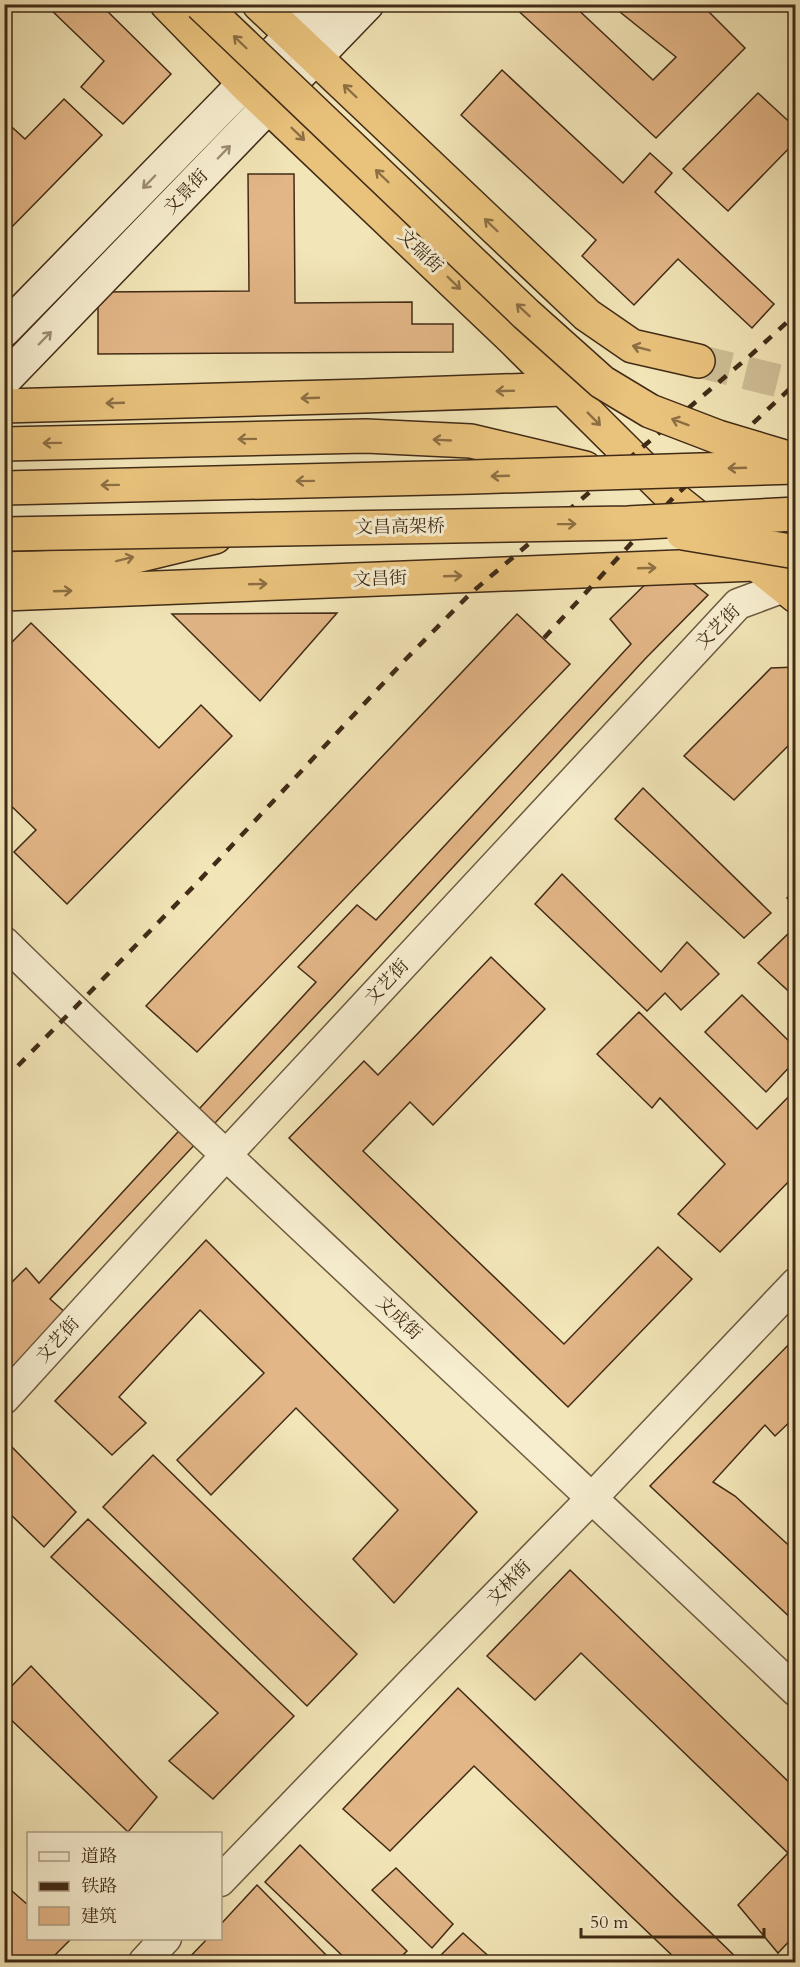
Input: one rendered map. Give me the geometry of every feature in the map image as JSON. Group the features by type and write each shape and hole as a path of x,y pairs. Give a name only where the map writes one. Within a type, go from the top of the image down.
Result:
{"highway":[{"name":"文瑞街","path":"167,4 245,84 563,389 673,498"},
{"path":"201,4 526,314 602,382 650,411 718,437 795,460"},
{"path":"259,4 587,315 632,346 698,362"},
{"path":"4,406 563,389"},
{"path":"4,444 390,437 471,441 601,472"},
{"path":"4,488 795,467"},
{"name":"文艺街","path":"673,498 790,591"},
{"name":"文昌高架桥","path":"4,534 628,523 795,514"},
{"path":"628,523 795,552"},
{"path":"4,569 95,566 246,529"},
{"name":"文昌街","path":"4,594 755,564"}],"main road":[{"name":"文景街","path":"4,330 322,4"},
{"name":"文景街","path":"4,380 367,4"}],"street":[{"name":"文艺街","path":"4,1399 226,1155 738,604 790,591"},
{"name":"文成街","path":"4,942 226,1155 795,1691"},
{"name":"文林街","path":"222,1879 592,1498 795,1283"},
{"path":"144,1962 164,1940"}],"building":[{"path":"45,4 100,4 171,74 123,124 81,87 104,61"},
{"path":"511,4 572,4 653,80 676,57 610,4 701,4 745,48 656,138"},
{"path":"502,70 623,183 650,153 672,173 655,192 774,304 752,328 678,259 634,305 582,256 596,240 461,115"},
{"path":"758,93 796,128 796,141 728,211 683,169"},
{"path":"64,99 102,135 4,235 4,120 25,139"},
{"path":"248,174 294,174 295,303 412,302 412,324 453,324 453,352 98,354 98,292 249,291"},
{"path":"667,563 708,595 645,659 50,1299 67,1314 4,1380 4,1290 26,1268 39,1283 316,982 298,967 357,905 376,920 631,644 610,619"},
{"path":"337,613 260,701 172,614"},
{"path":"517,614 570,664 197,1052 146,1006"},
{"path":"31,623 159,748 201,705 232,736 67,904 14,852 36,830 4,799 4,650"},
{"path":"796,667 796,738 734,800 684,756 771,668"},
{"path":"643,788 771,913 744,938 615,819"},
{"path":"562,874 661,972 687,942 719,974 681,1010 665,993 647,1011 535,904"},
{"path":"796,889 796,906 787,898"},
{"path":"792,930 796,933 796,998 758,963"},
{"path":"491,957 545,1009 433,1125 410,1102 363,1151 564,1344 658,1247 692,1279 568,1407 289,1138 364,1061 378,1075"},
{"path":"742,995 796,1048 796,1060 766,1092 705,1032"},
{"path":"639,1012 757,1129 796,1089 796,1174 720,1252 678,1214 725,1164 660,1098 652,1108 597,1054"},
{"path":"206,1240 477,1512 394,1603 353,1559 398,1510 296,1408 211,1495 177,1460 264,1373 200,1310 119,1397 146,1423 112,1455 55,1401"},
{"path":"796,1337 796,1416 775,1436 765,1425 713,1482 735,1496 796,1552 796,1623 650,1486"},
{"path":"8,1443 76,1512 44,1547 4,1508 4,1446"},
{"path":"153,1455 357,1654 307,1706 103,1507"},
{"path":"88,1519 294,1716 213,1799 169,1761 218,1713 51,1557"},
{"path":"570,1570 796,1789 796,1934 778,1953 738,1905 788,1853 581,1653 535,1700 487,1656"},
{"path":"31,1666 157,1797 128,1832 4,1713 4,1694"},
{"path":"458,1688 741,1962 679,1962 474,1766 390,1851 343,1809"},
{"path":"300,1845 407,1951 396,1962 349,1962 265,1882"},
{"path":"396,1868 453,1924 432,1948 372,1890"},
{"path":"4,1884 27,1904 27,1940 70,1940 48,1962 16,1962 4,1951"},
{"path":"257,1885 333,1962 185,1962 206,1940 222,1940 222,1923"},
{"path":"463,1933 495,1962 434,1962"}],"tunnel":[{"path":"698,361 796,385"}],"railway":[{"path":"4,1080 196,884 405,660 471,593 796,314"},
{"path":"544,638 673,498 796,383"}]}
